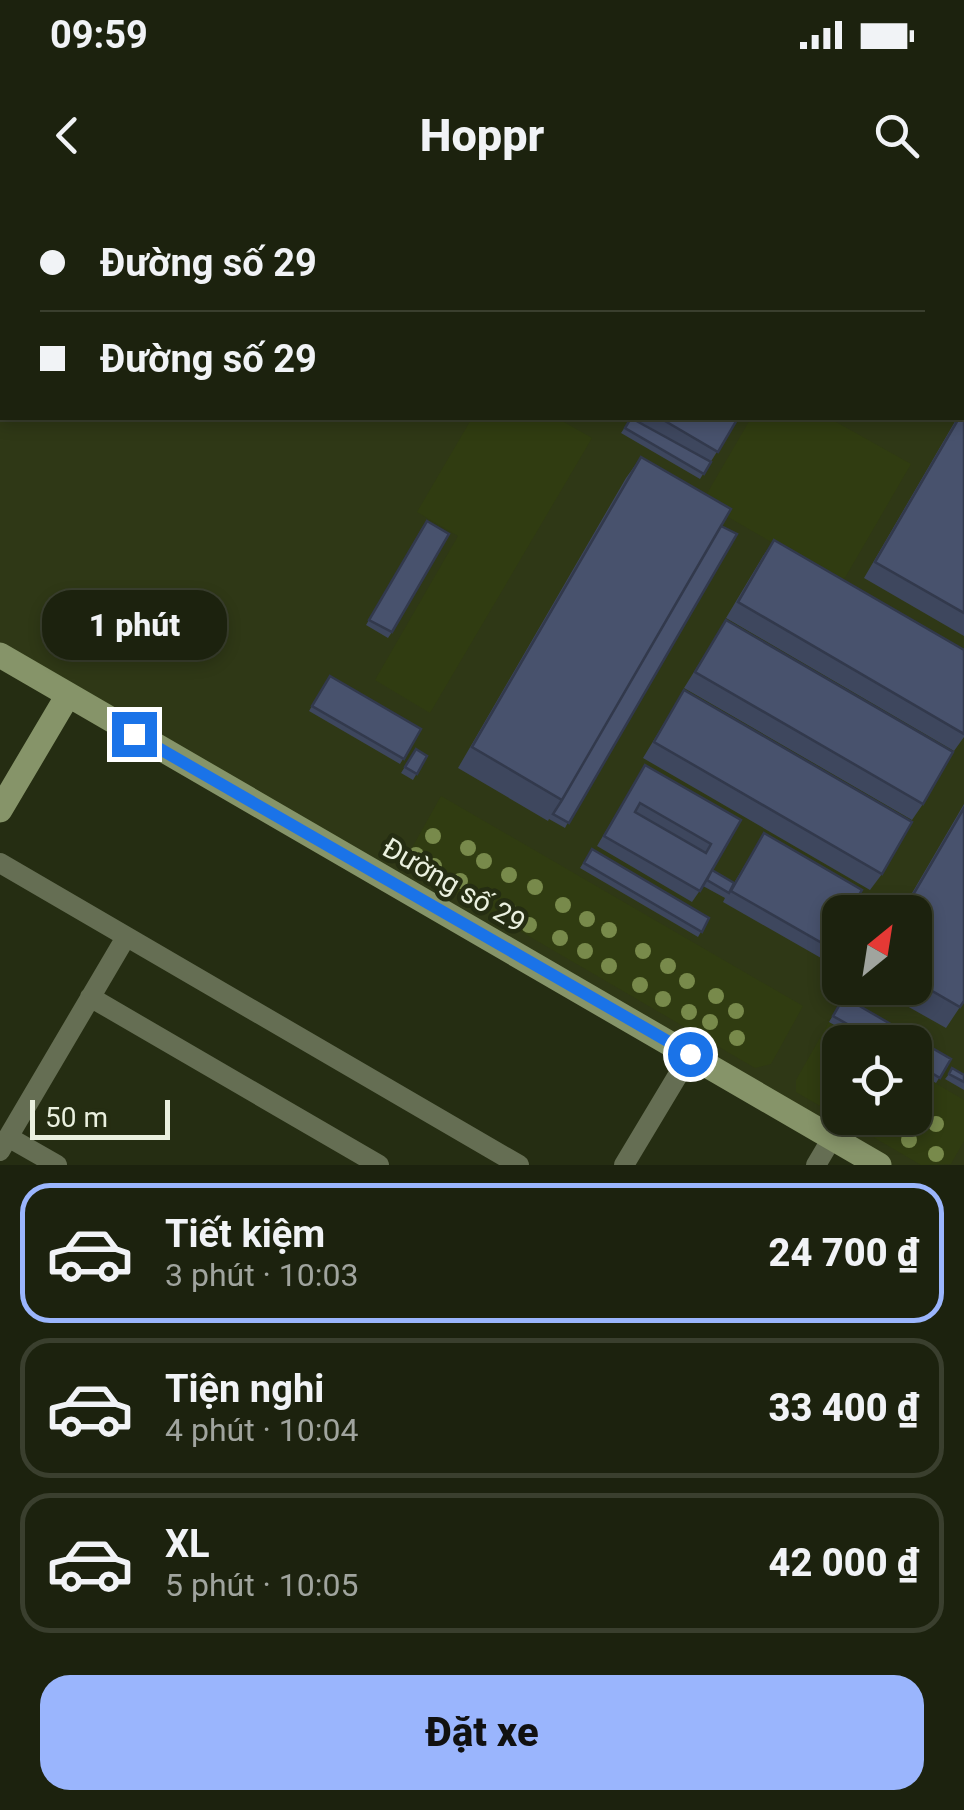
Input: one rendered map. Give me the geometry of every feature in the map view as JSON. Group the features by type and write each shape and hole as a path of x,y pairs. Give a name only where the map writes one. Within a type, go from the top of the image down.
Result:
{"street":[{"name":"Đường số 29","path":"0,655 879,1165"},
{"path":"0,810 68,695"},
{"path":"0,863 519,1165"},
{"path":"58,1165 4,1144 126,936"},
{"path":"90,998 378,1165"},
{"path":"624,1165 690,1054"},
{"path":"816,1165 832,1138"}],"shaded area":[{"path":"0,420 964,420 964,1165 881,1165 829,1135 932,1135 932,1025 822,1025 822,1131 0,653"},
{"path":"471,420 560,420 592,438 430,713 375,680 458,536 417,512"},
{"path":"750,420 833,420 911,464 842,583 702,502"},
{"path":"441,796 803,1006 771,1064 755,1068 412,868 408,855"},
{"path":"822,1034 822,1107 796,1092 796,1080"},
{"path":"932,1081 964,1100 964,1141 951,1164 921,1165 870,1135 932,1135"}],"building":[{"path":"630,420 635,420 711,462 704,474 625,428"},
{"path":"663,420 737,420 718,452"},
{"path":"958,420 964,420 964,613 875,562"},
{"path":"641,457 731,509 562,800 472,747"},
{"path":"427,521 449,534 392,632 369,620"},
{"path":"721,526 737,534 569,823 553,814"},
{"path":"774,540 964,650 964,734 738,602"},
{"path":"726,620 953,752 923,804 695,672"},
{"path":"330,676 421,729 404,759 312,706"},
{"path":"684,690 912,822 882,874 654,742"},
{"path":"416,749 427,756 417,774 405,767"},
{"path":"645,765 741,820 700,891 604,836","holes":["640,803 711,844 706,853 635,812"]},
{"path":"964,808 964,1001 960,1007 932,991 932,895 913,895"},
{"path":"764,833 862,890 859,895 822,895 822,943 731,891"},
{"path":"592,849 709,918 702,932 584,863"},
{"path":"712,870 734,883 729,893 707,880"},
{"path":"839,1005 858,1005 892,1025 849,1025 833,1016"},
{"path":"932,1048 951,1059 940,1078 932,1073"},
{"path":"952,1068 964,1075 964,1082 949,1074"}],"route":[{"path":"134,734 690,1054"}]}
